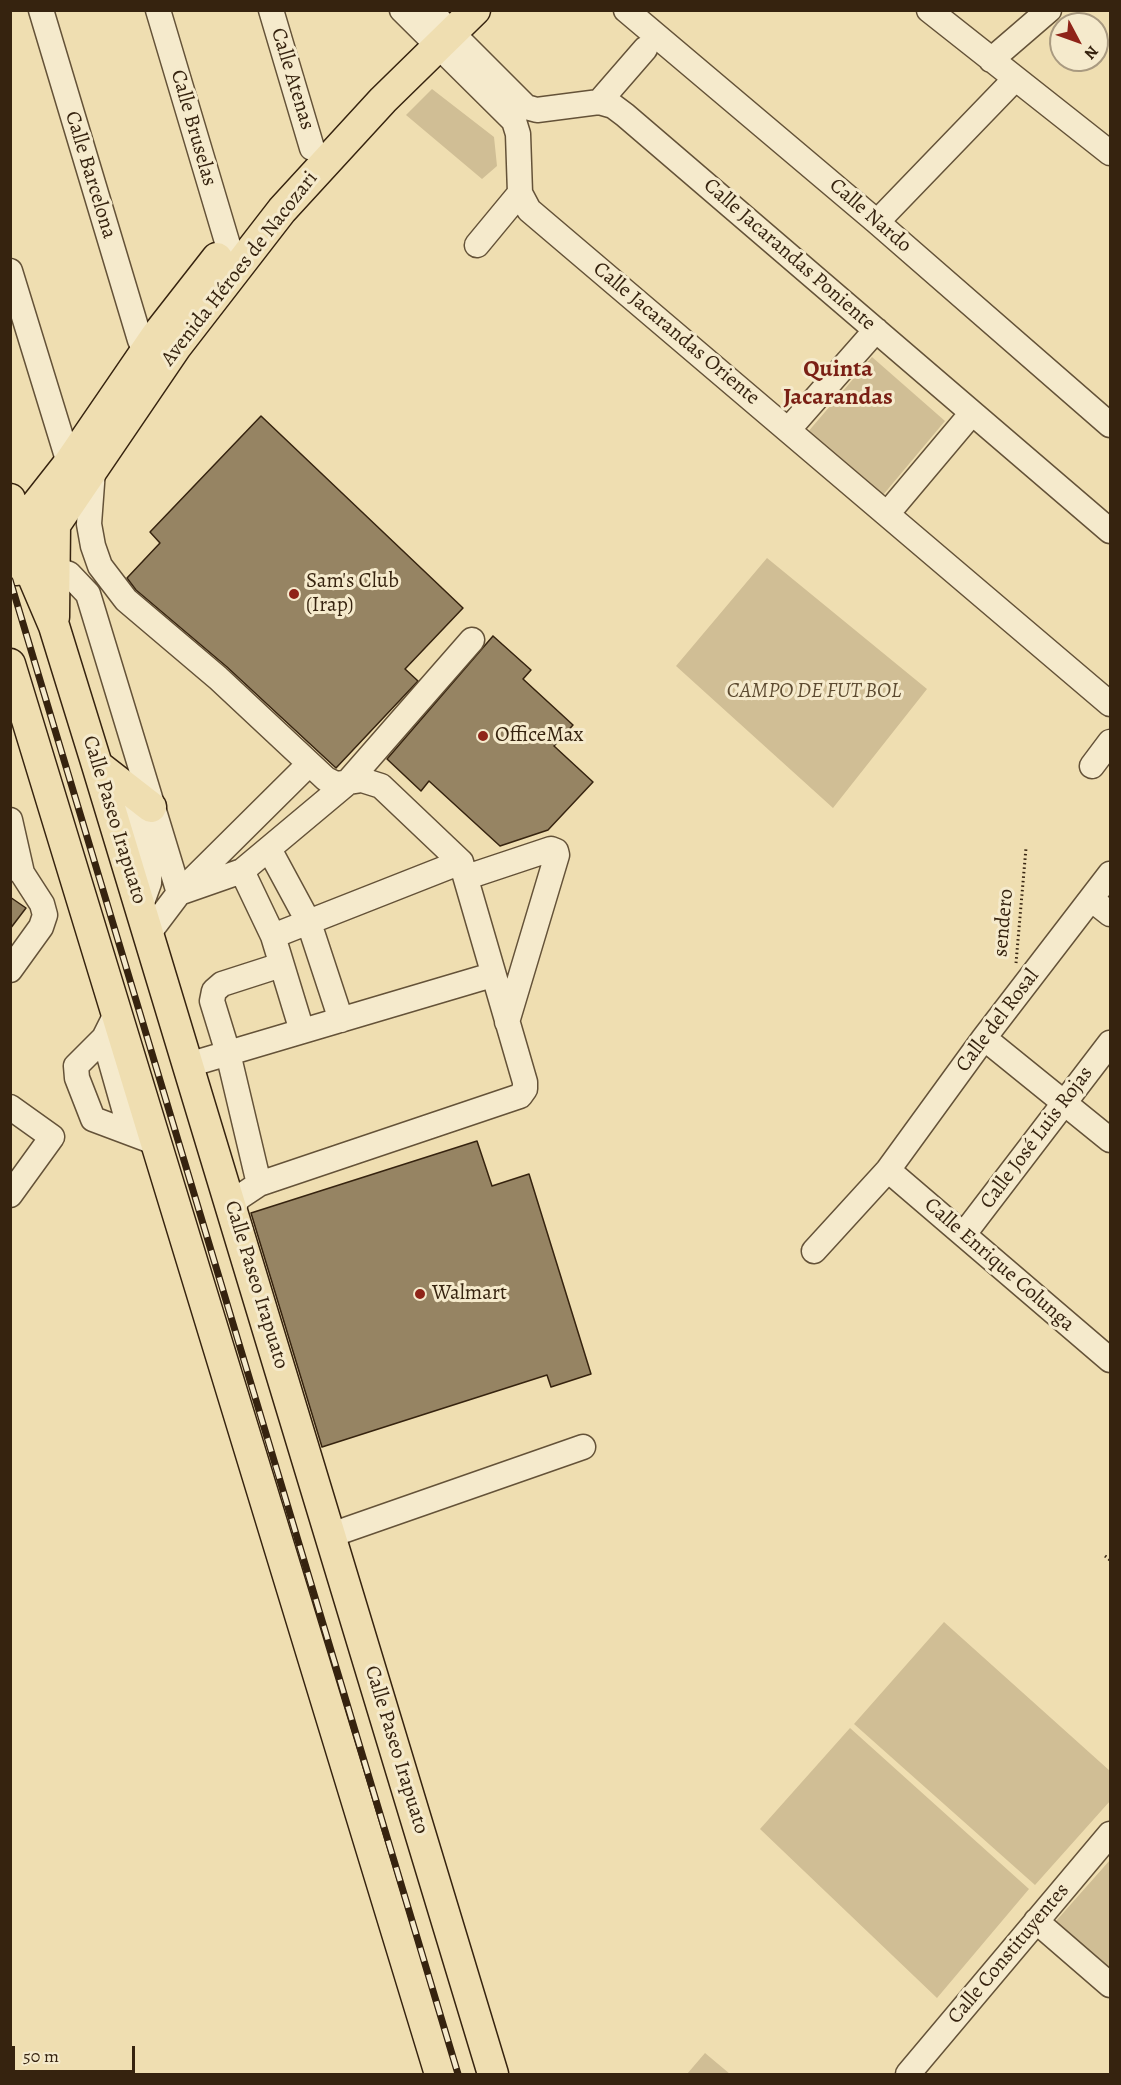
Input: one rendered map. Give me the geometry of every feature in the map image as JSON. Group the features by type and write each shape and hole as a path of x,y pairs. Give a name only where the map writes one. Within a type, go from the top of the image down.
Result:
{"main road":[{"name":"Avenida Héroes de Nacozari","path":"15,540 55,525 81,466 96,446 115,411 123,380 228,245 312,148 438,26 475,10"},
{"name":"Avenida Héroes de Nacozari","path":"15,540 81,466 176,348 227,279 438,26"},
{"path":"54,626 55,525"},
{"name":"Calle Paseo Irapuato","path":"15,540 54,626 493,2074"},
{"path":"10,664 18,706 144,1138 440,2074"},
{"path":"100,775 152,807"}],"street":[{"name":"Calle Barcelona","path":"41,10 140,340"},
{"name":"Calle Bruselas","path":"159,10 228,245"},
{"name":"Calle Atenas","path":"272,10 312,148"},
{"path":"402,10 438,26 526,107 537,110 598,102 645,49"},
{"name":"Calle Nardo","path":"626,10 877,222 1110,425"},
{"path":"928,10 1110,153"},
{"path":"991,60 1049,10"},
{"path":"438,26 514,121 518,134 520,194 477,245"},
{"path":"877,222 1015,79"},
{"name":"Calle Jacarandas Poniente","path":"598,102 613,106 625,115 1110,531"},
{"name":"Calle Jacarandas Oriente","path":"520,194 529,210 1110,704"},
{"path":"10,271 81,466 88,524 100,566 126,600 225,684 326,779 336,784 362,780 381,786 464,870 492,975 525,1082 525,1089 520,1096 258,1184 238,1198 232,1209"},
{"path":"788,430 876,330"},
{"path":"887,514 972,413"},
{"path":"15,540 69,574 88,594 179,893"},
{"path":"179,893 242,871 346,784 472,640"},
{"path":"1092,766 1110,742"},
{"path":"144,921 179,893 309,764"},
{"path":"10,820 16,869 42,904 45,915 41,927 10,970"},
{"path":"269,849 309,923 341,1020"},
{"path":"273,936 464,870 551,849 556,851 557,855 507,1022"},
{"path":"242,871 273,936 302,1031"},
{"name":"Calle del Rosal","path":"814,1251 888,1170 984,1038 1110,874"},
{"path":"1091,899 1110,914"},
{"path":"258,1184 228,1053 212,1001 214,991 222,984 281,965"},
{"path":"188,1065 492,975"},
{"path":"110,1025 76,1066 77,1078 93,1119 144,1138"},
{"path":"984,1038 1110,1140"},
{"name":"Calle José Luis Rojas","path":"964,1234 1110,1043"},
{"path":"10,1107 52,1137 10,1195"},
{"name":"Calle Enrique Colunga","path":"888,1170 1110,1360"},
{"path":"331,1535 583,1447"},
{"name":"Calle Constituyentes","path":"908,2074 1110,1834"},
{"path":"1036,1921 1110,1984"}],"path":[{"name":"sendero","path":"1016,965 1026,848"},
{"path":"1105,1556 1110,1560"}],"green space":[{"path":"432,89 494,137 497,166 482,179 406,115"},
{"path":"872,357 945,421 883,495 807,433"},
{"name":"CAMPO DE FUT BOL","path":"767,558 927,689 833,808 676,666"},
{"path":"944,1622 1110,1771 1110,1801 1035,1885 854,1724"},
{"path":"850,1728 1029,1889 937,1998 760,1829"},
{"path":"1110,1860 1110,1983 1048,1930"},
{"path":"705,2053 730,2074 687,2074"}],"building":[{"name":"Sam's Club (Irap)","path":"261,416 463,608 405,669 418,681 336,768 227,667 136,590 127,578 160,543 150,532"},
{"name":"OfficeMax","path":"493,636 531,670 523,679 573,725 554,746 593,782 548,830 500,846 429,781 421,791 387,759"},
{"path":"10,897 26,908 10,929"},
{"name":"Walmart","path":"477,1141 492,1186 529,1174 591,1374 551,1387 547,1375 322,1447 251,1213"}],"railway":[{"path":"10,580 458,2074"}],"place":[{"name":"Sam's Club (Irap)","path":"294,594"},
{"name":"OfficeMax","path":"483,736"},
{"name":"Walmart","path":"420,1294"}],"district":[{"name":"Quinta Jacarandas","path":"838,384"}]}
